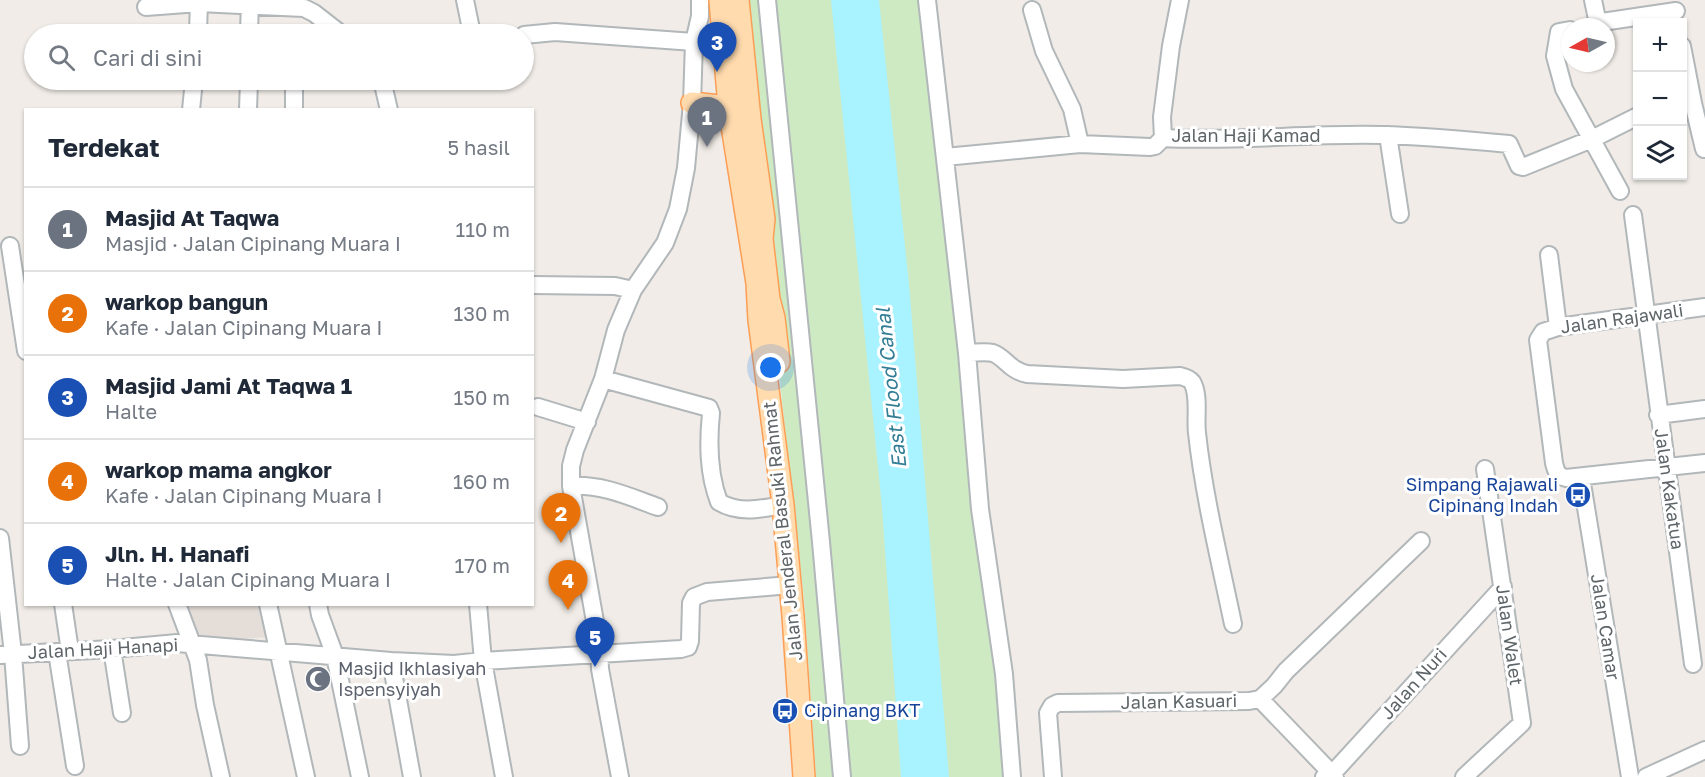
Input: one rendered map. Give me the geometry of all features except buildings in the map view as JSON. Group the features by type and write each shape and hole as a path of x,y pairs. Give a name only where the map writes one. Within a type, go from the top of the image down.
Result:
{"main road":[{"name":"Jalan Jenderal Basuki Rahmat","path":"720,0 729,107 757,283 759,320 783,505 804,777"},
{"name":"Jalan Jenderal Basuki Rahmat","path":"738,0 750,119 764,219 762,239 769,299 774,318 804,600 816,777"},
{"path":"692,103 729,107"}],"street":[{"path":"465,0 470,24"},
{"path":"620,777 571,486 571,466 603,379 616,330 633,290 665,243 678,209 686,168 692,103 694,42 700,16 700,0"},
{"path":"766,0 822,542 842,777"},
{"path":"927,0 967,353 980,509 1004,674 1012,777"},
{"name":"Jalan Haji Kamad","path":"1180,0 1162,117 1163,138 1388,135 1466,140 1509,144 1519,166 1522,167 1592,138"},
{"path":"1593,0 1598,18"},
{"path":"198,24 199,1"},
{"path":"146,7 199,1 304,8 328,24"},
{"path":"249,24 250,3"},
{"path":"1032,10 1044,51 1074,116 1080,144"},
{"path":"1615,20 1676,11"},
{"path":"534,34 555,32 694,42"},
{"path":"1561,41 1555,56 1564,89 1620,191"},
{"path":"1685,72 1688,103 1704,149"},
{"path":"191,108 193,90"},
{"path":"248,108 249,90"},
{"path":"294,90 294,108"},
{"path":"384,90 389,108"},
{"path":"1592,138 1633,118"},
{"path":"1388,135 1401,214"},
{"path":"945,157 1080,144 1150,147 1155,146 1163,138"},
{"name":"Jalan Kakatua","path":"1633,214 1693,664"},
{"path":"10,246 24,338"},
{"path":"1549,255 1558,327"},
{"path":"534,285 615,286 633,290"},
{"name":"Jalan Rajawali","path":"1705,307 1558,327 1543,332 1538,340 1554,463 1561,477 1581,477 1705,463"},
{"path":"967,353 995,354 1008,366 1027,374 1123,379 1180,376 1192,383 1206,492 1233,624"},
{"path":"603,379 709,408 711,413 709,457 718,502 734,509 746,510 783,505"},
{"path":"538,407 587,422"},
{"path":"1658,415 1705,409"},
{"name":"Jalan Walet","path":"1464,777 1522,723 1485,469"},
{"name":"Jalan Camar","path":"1581,477 1630,777"},
{"path":"571,486 583,485 609,489 658,507"},
{"path":"0,538 7,655 20,746"},
{"name":"Jalan Kasuari","path":"1053,777 1048,713 1052,706 1058,703 1260,699 1421,540"},
{"name":"Jalan Haji Hanapi","path":"7,655 112,650 177,643 191,646 454,664 681,650 688,647 690,641 691,603 694,597 706,592 790,585"},
{"name":"Jalan Nuri","path":"1330,776 1503,587"},
{"path":"63,606 63,651 75,766"},
{"path":"178,606 198,660 221,777"},
{"path":"268,606 306,777"},
{"path":"318,606 335,656 360,777"},
{"path":"478,606 483,661 504,777"},
{"path":"112,650 122,713"},
{"path":"392,661 412,777"},
{"path":"1260,699 1330,776"},
{"path":"1646,777 1705,750"}],"shaded area":[{"path":"180,606 262,606 270,637 190,642"}],"green space":[{"path":"738,0 927,0 1012,777 816,777 804,600"}],"water":[{"name":"East Flood Canal","path":"831,0 879,0 909,284 949,777 901,777 882,507"}],"place":[{"name":"Masjid Jami At Taqwa 1","path":"717,72"},
{"name":"Masjid At Taqwa","path":"707,147"},
{"name":"Simpang Rajawali Cipinang Indah","path":"1578,495"},
{"name":"warkop bangun","path":"561,543"},
{"name":"warkop mama angkor","path":"568,610"},
{"name":"Jln. H. Hanafi","path":"595,667"},
{"name":"Masjid Ikhlasiyah Ispensyiyah","path":"318,679"},
{"name":"Cipinang BKT","path":"785,711"}]}
